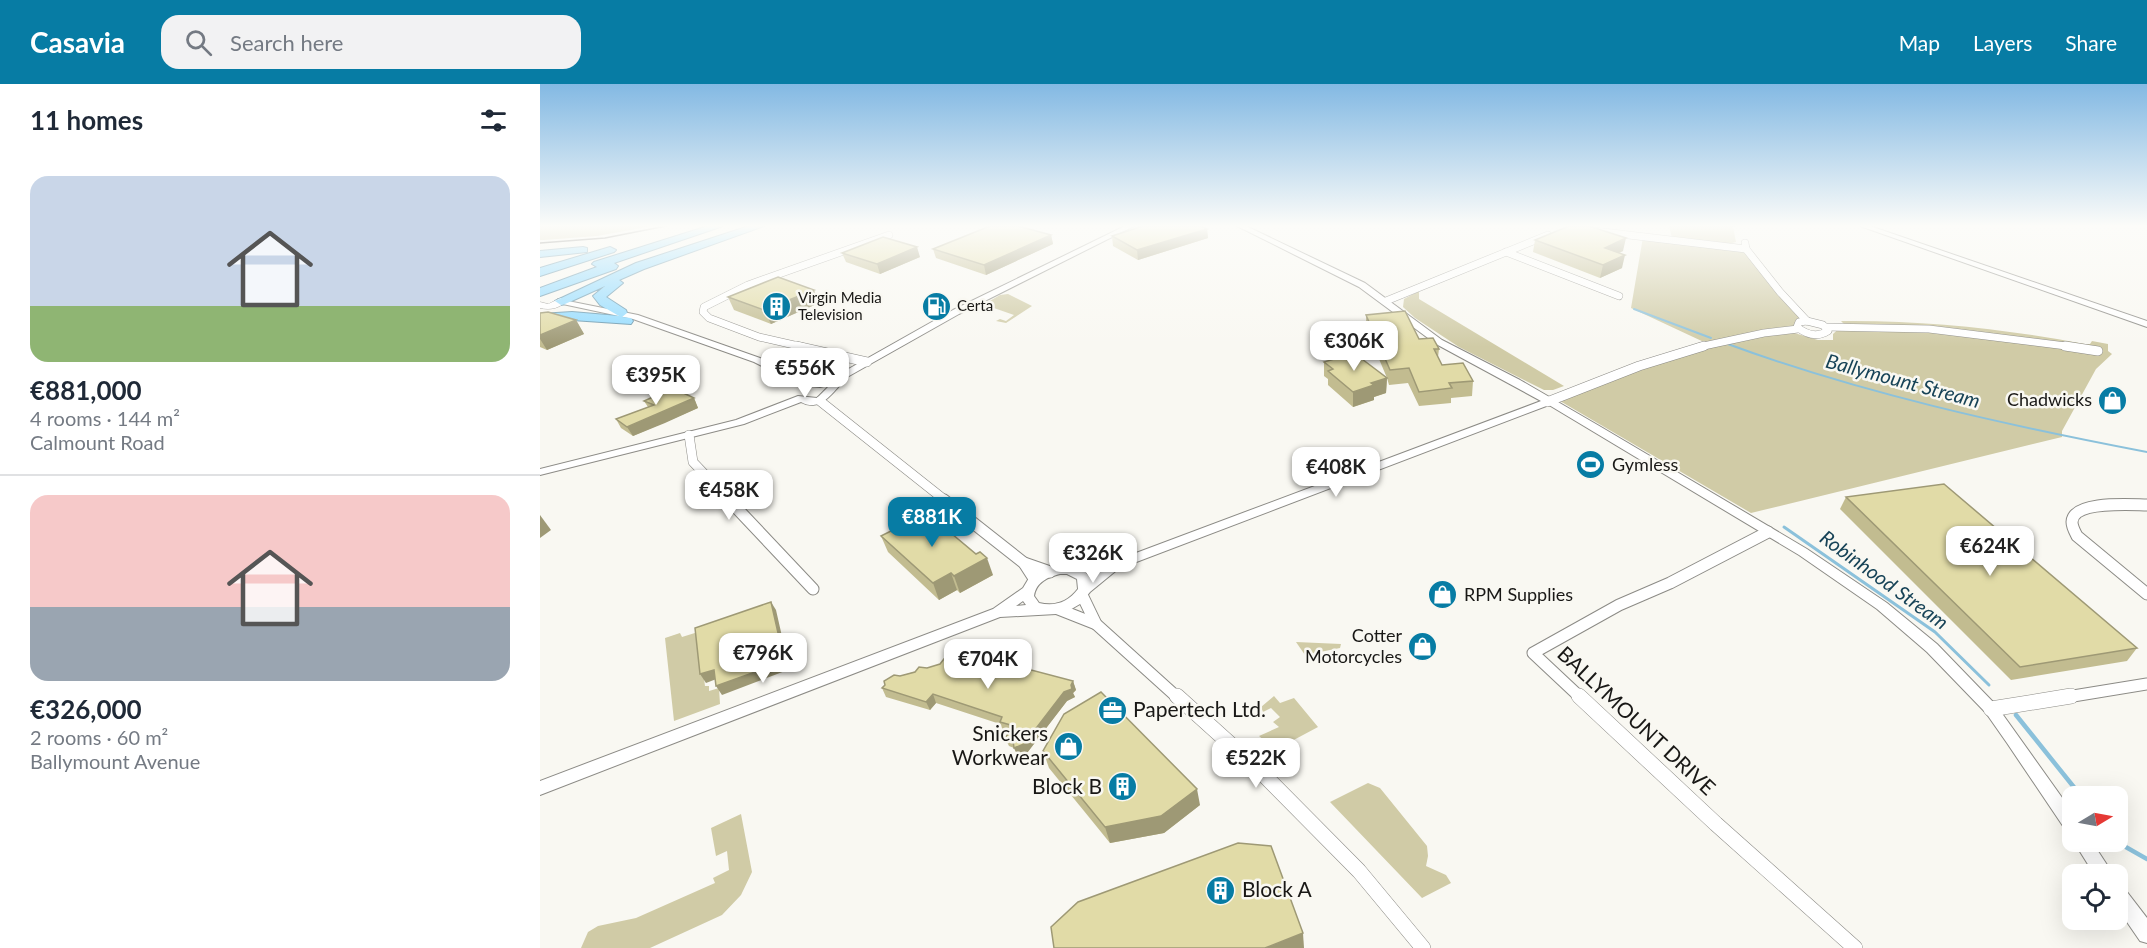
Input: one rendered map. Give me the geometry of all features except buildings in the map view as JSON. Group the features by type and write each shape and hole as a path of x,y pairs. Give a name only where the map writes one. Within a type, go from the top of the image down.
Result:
{"highway":[{"path":"540,272 559,266"},
{"path":"540,284 594,266"},
{"path":"540,294 612,266"},
{"path":"548,304 639,266"},
{"path":"623,317 600,296 610,286 656,266"},
{"path":"540,318 623,317"}],"main road":[{"path":"540,294 548,304"}],"street":[{"path":"798,266 725,294 704,307 703,312 709,318 759,337 867,362"},
{"path":"796,381 825,384 848,374 967,307 1049,266"},
{"path":"1325,266 1386,301 1439,342 1509,378 1768,532 1831,571 1908,627 1991,710 2013,738 2062,811"},
{"path":"1386,301 1471,266"},
{"path":"1543,266 1619,296"},
{"path":"1761,266 1780,292 1807,321 1826,327 1904,326 1976,332 2098,351"},
{"path":"1980,266 2147,324"},
{"path":"548,304 654,324 756,360 796,381 823,396 1024,563 1050,572 1114,566 1547,402 1651,360 1747,334 1798,328 1807,333 1819,335 1827,333 1826,327"},
{"path":"1798,328 1797,324 1807,321"},
{"path":"796,381 802,398 808,402 823,396 848,374"},
{"path":"540,472 760,416 802,398"},
{"path":"689,435 693,462 813,589"},
{"path":"2147,506 2085,508 2076,513 2072,521 2072,528 2085,545 2147,594"},
{"name":"BALLYMOUNT DRIVE","path":"1768,532 1670,583 1619,605 1533,654 1716,824 1855,948"},
{"path":"1024,563 1031,585 1029,602 1040,609"},
{"path":"540,788 998,612 1058,609 1068,606 1114,566"},
{"path":"1069,570 1083,577 1083,592 1096,624"},
{"path":"998,612 1050,572"},
{"path":"1058,609 1096,624 1260,770 1359,871 1423,948"},
{"path":"1991,710 2147,684"},
{"path":"2128,908 2147,934"}],"shaded area":[{"path":"1638,266 1757,266 1803,321 1791,332 1818,340 1833,340 1833,334 1844,324 1841,321 1903,322 1995,330 2085,344 2090,344 2092,341 2108,344 2108,351 2112,354 2096,369 2062,431 2062,437 1751,513 1560,401 1706,343 1631,308"},
{"path":"1419,291 1419,299 1564,386 1544,390 1459,347 1415,318 1403,307 1404,299"},
{"path":"1008,294 1032,306 1006,323 996,321 1000,319 1006,321 1014,315 991,307 988,302 1000,295"},
{"path":"698,632 705,686 709,686 709,691 719,688 720,704 674,721 665,638 680,633 682,637"},
{"path":"1296,642 1341,644 1340,648 1305,655"},
{"path":"1274,696 1280,703 1294,698 1318,727 1275,750 1259,736 1279,727 1273,722 1280,717 1271,708 1263,712 1261,707"},
{"path":"1368,783 1380,788 1427,846 1426,866 1446,875 1451,883 1422,898 1330,802"},
{"path":"741,814 752,872 741,895 722,915 650,948 581,948 588,932 598,926 636,918 715,883 713,878 729,870 727,851 716,856 711,828"}],"waterway":[{"name":"Ballymount Stream","path":"1634,309 1711,338"},
{"name":"Ballymount Stream","path":"1725,343 1828,377 1934,406 2041,431 2147,452"},
{"name":"Robinhood Stream","path":"1784,527 1935,632 1989,685"},
{"name":"Robinhood Stream","path":"2016,715 2073,786"},
{"name":"Robinhood Stream","path":"2128,848 2147,859"}],"place":[{"name":"Certa","path":"936,306"},
{"name":"Virgin Media Television","path":"777,307"},
{"name":"Chadwicks","path":"2113,400"},
{"name":"Gymless","path":"1591,465"},
{"name":"RPM Supplies","path":"1443,595"},
{"name":"Cotter Motorcycles","path":"1423,646"},
{"name":"Papertech Ltd.","path":"1112,710"},
{"name":"Snickers Workwear","path":"1069,746"},
{"name":"Block B","path":"1123,787"},
{"name":"Block A","path":"1221,890"}]}
